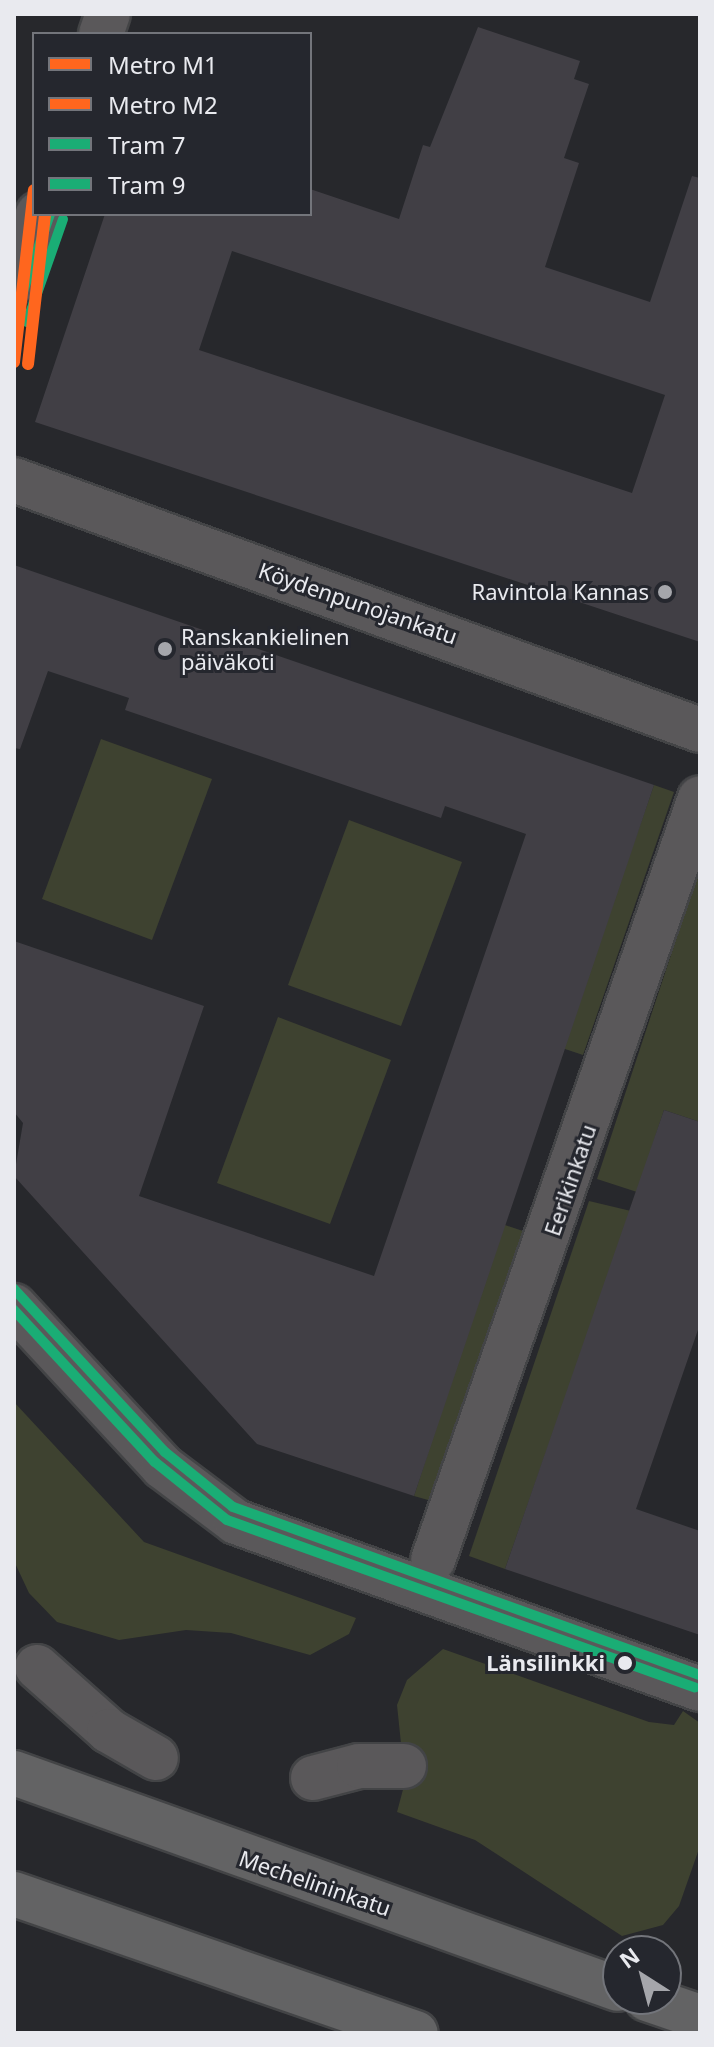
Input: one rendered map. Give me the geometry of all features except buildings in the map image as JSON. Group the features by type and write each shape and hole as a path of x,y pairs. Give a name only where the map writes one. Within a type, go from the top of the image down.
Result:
{"main road":[{"name":"Mechelininkatu","path":"27,1778 264,1866 602,1983"},
{"path":"14,1894 416,2033"}],"street":[{"path":"14,283 37,216"},
{"name":"Köydenpunojankatu","path":"14,480 700,730"},
{"name":"Eerikinkatu","path":"433,1560 700,798"},
{"path":"14,1306 163,1467 236,1522 700,1689"},
{"path":"37,1667 109,1731 156,1758"},
{"path":"313,1778 359,1766 404,1766"}],"green space":[{"path":"101,739 212,779 152,940 42,899"},
{"path":"654,785 674,792 583,1055 562,1048"},
{"path":"349,820 462,862 401,1026 288,985"},
{"path":"700,867 700,1122 664,1110 637,1192 597,1179"},
{"path":"278,1017 391,1060 330,1224 217,1183"},
{"path":"589,1201 631,1211 505,1569 469,1556"},
{"path":"502,1224 523,1231 435,1502 414,1496"},
{"path":"14,1402 144,1542 356,1618 349,1634 310,1655 231,1633 186,1630 119,1640 57,1622 29,1593 14,1561"},
{"path":"443,1649 649,1722 674,1725 683,1711 700,1723 700,1846 679,1906 663,1925 620,1935 475,1840 397,1812 405,1782 397,1705 407,1680"}],"metro line":[{"name":"M1","path":"14,362 32,207"},
{"name":"M2","path":"28,364 45,216"}],"tram line":[{"name":"7","path":"14,317 49,216"},
{"name":"9","path":"27,322 63,219"},
{"name":"7","path":"14,1289 165,1452 233,1507 700,1675"},
{"name":"9","path":"14,1310 155,1462 227,1520 695,1688"}],"place":[{"name":"Ravintola Kannas","path":"665,592"},
{"name":"Ranskankielinen päiväkoti","path":"165,649"},
{"name":"Länsilinkki","path":"625,1663"}]}
